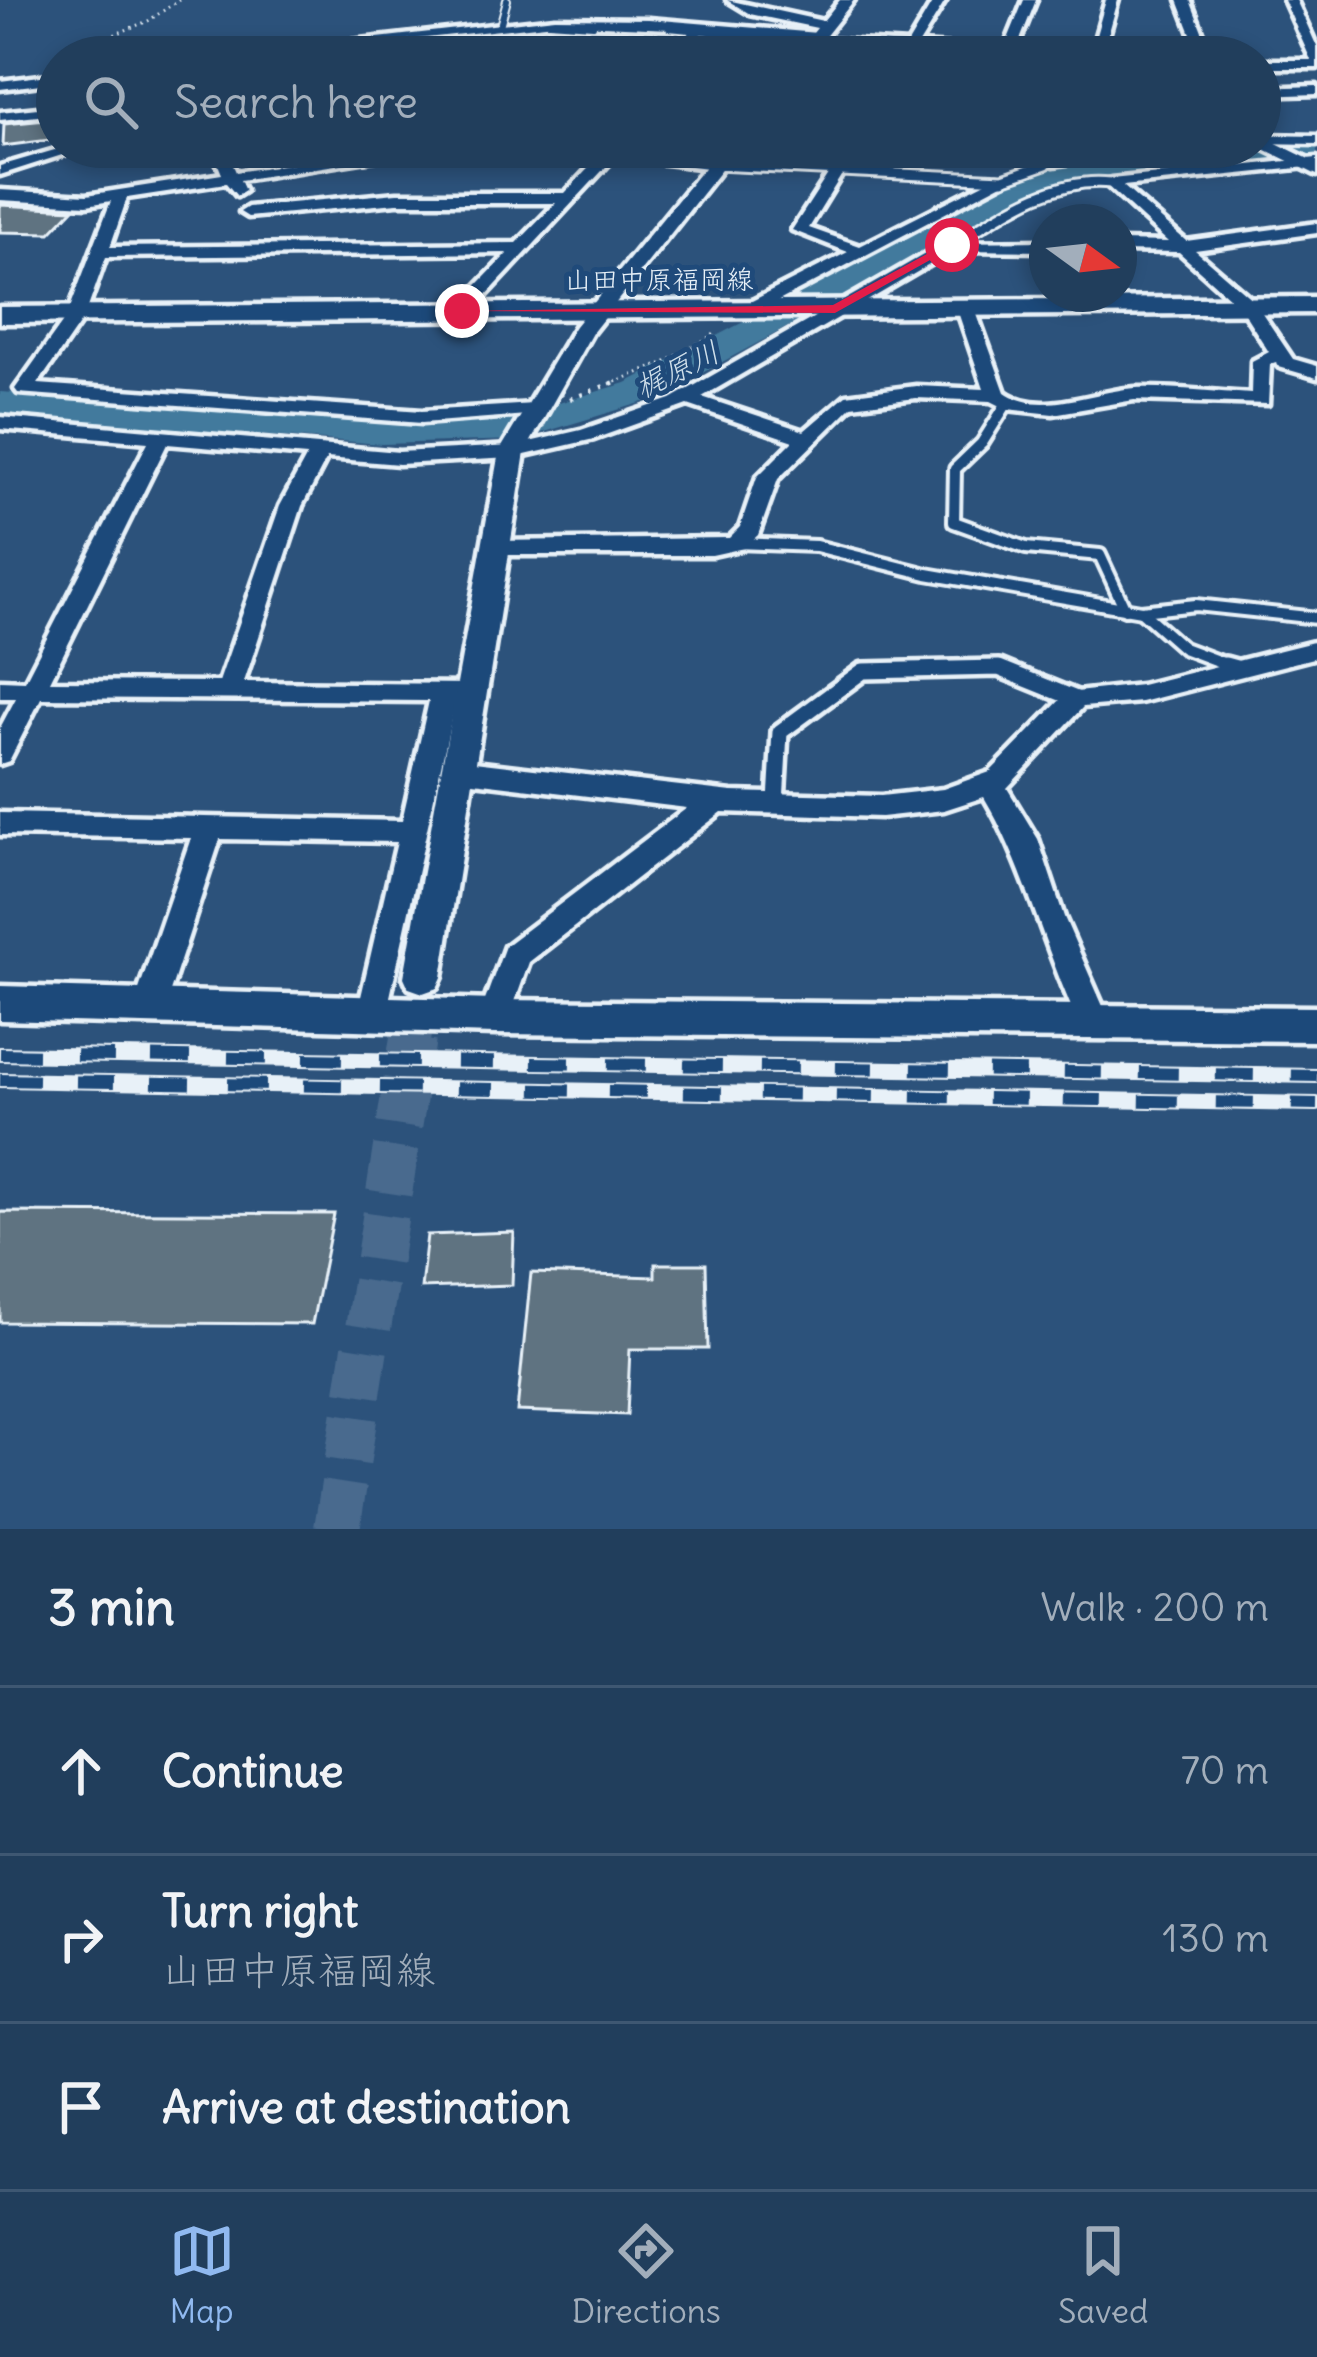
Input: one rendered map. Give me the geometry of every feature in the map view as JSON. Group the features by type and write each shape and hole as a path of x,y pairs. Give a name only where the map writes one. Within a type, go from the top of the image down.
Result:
{"main road":[{"name":"山田中原福岡線","path":"0,315 1317,305"}],"street":[{"path":"734,0 818,35"},
{"path":"818,35 847,0"},
{"path":"918,36 940,0"},
{"path":"1016,36 1030,0"},
{"path":"1102,36 1112,0"},
{"path":"1184,0 1198,36"},
{"path":"1274,0 1290,0 1317,62 1281,63"},
{"path":"408,36 549,22 649,22 825,36"},
{"path":"692,36 700,31"},
{"path":"0,85 36,80"},
{"path":"1281,91 1317,90"},
{"path":"0,116 36,112"},
{"path":"1281,140 1317,140"},
{"path":"1281,150 1311,165"},
{"path":"0,171 36,160"},
{"path":"1281,168 1311,165"},
{"path":"226,168 263,249"},
{"path":"0,195 87,200 282,168"},
{"path":"395,168 397,198"},
{"path":"462,311 597,168"},
{"path":"374,1014 413,832 457,693 514,449 531,412 597,308 713,168"},
{"path":"1111,183 1278,168"},
{"path":"837,171 800,230 859,251"},
{"path":"753,310 1003,179"},
{"path":"1111,183 1247,305 1278,355 1317,372"},
{"path":"121,194 76,316 1,425 400,458 514,449 587,435 686,398 825,309 952,245 1029,246"},
{"path":"248,212 397,198 568,198"},
{"path":"1137,246 1179,247 1317,228"},
{"path":"99,252 519,248"},
{"path":"966,309 1001,399"},
{"path":"493,548 712,548 736,543 750,530 768,477 846,401 916,392 1052,408 1134,394 1262,400 1261,361 1278,355"},
{"path":"0,386 422,417 531,412"},
{"path":"686,398 807,439"},
{"path":"0,754 160,438"},
{"path":"228,692 291,506 320,451"},
{"path":"457,770 719,799 896,808 947,800 991,785 1076,699 1153,694 1317,649"},
{"path":"0,689 457,693"},
{"path":"423,977 457,770 457,693"},
{"path":"991,785 1024,839 1049,917 1093,1020"},
{"path":"494,1016 515,955 719,799"},
{"path":"0,824 413,832"},
{"path":"149,1006 209,828"},
{"path":"0,1004 494,1016 1317,1024"}],"lane":[{"path":"500,26 507,0"},
{"path":"549,22 818,35"},
{"path":"814,168 1003,179 1035,168"},
{"path":"1029,170 1065,186"},
{"path":"952,245 1065,186 1096,178 1111,183"},
{"path":"1001,399 982,442 955,470 954,521 1025,548 1100,555 1125,609"},
{"path":"736,543 816,546 927,574 1125,609 1196,605 1317,617"},
{"path":"1141,611 1165,639 1192,657 1236,668"},
{"path":"776,802 780,731 863,671 999,668 1076,699"}],"path":[{"path":"111,36 148,21 179,0"},
{"path":"531,412 666,362 753,310"}],"building":[{"path":"36,121 36,142 3,146 4,124"},
{"path":"0,205 73,209 50,233 0,232"},
{"path":"0,1212 334,1214 312,1324 0,1322"},
{"path":"514,1232 512,1285 421,1288 427,1235"},
{"path":"655,1264 706,1264 708,1349 630,1349 627,1415 517,1411 531,1273 655,1277"}],"waterway":[{"path":"925,36 948,0"},
{"name":"梶原川","path":"1281,154 1317,152"},
{"name":"梶原川","path":"0,404 382,432 518,428 640,391 1040,179 1103,168"}],"tunnel":[{"path":"413,1041 423,977"},
{"path":"337,1529 413,1038"}],"railway":[{"path":"0,1054 1317,1076"},
{"path":"0,1080 1317,1104"}],"route":[{"path":"462,311 835,309 952,245"}]}
